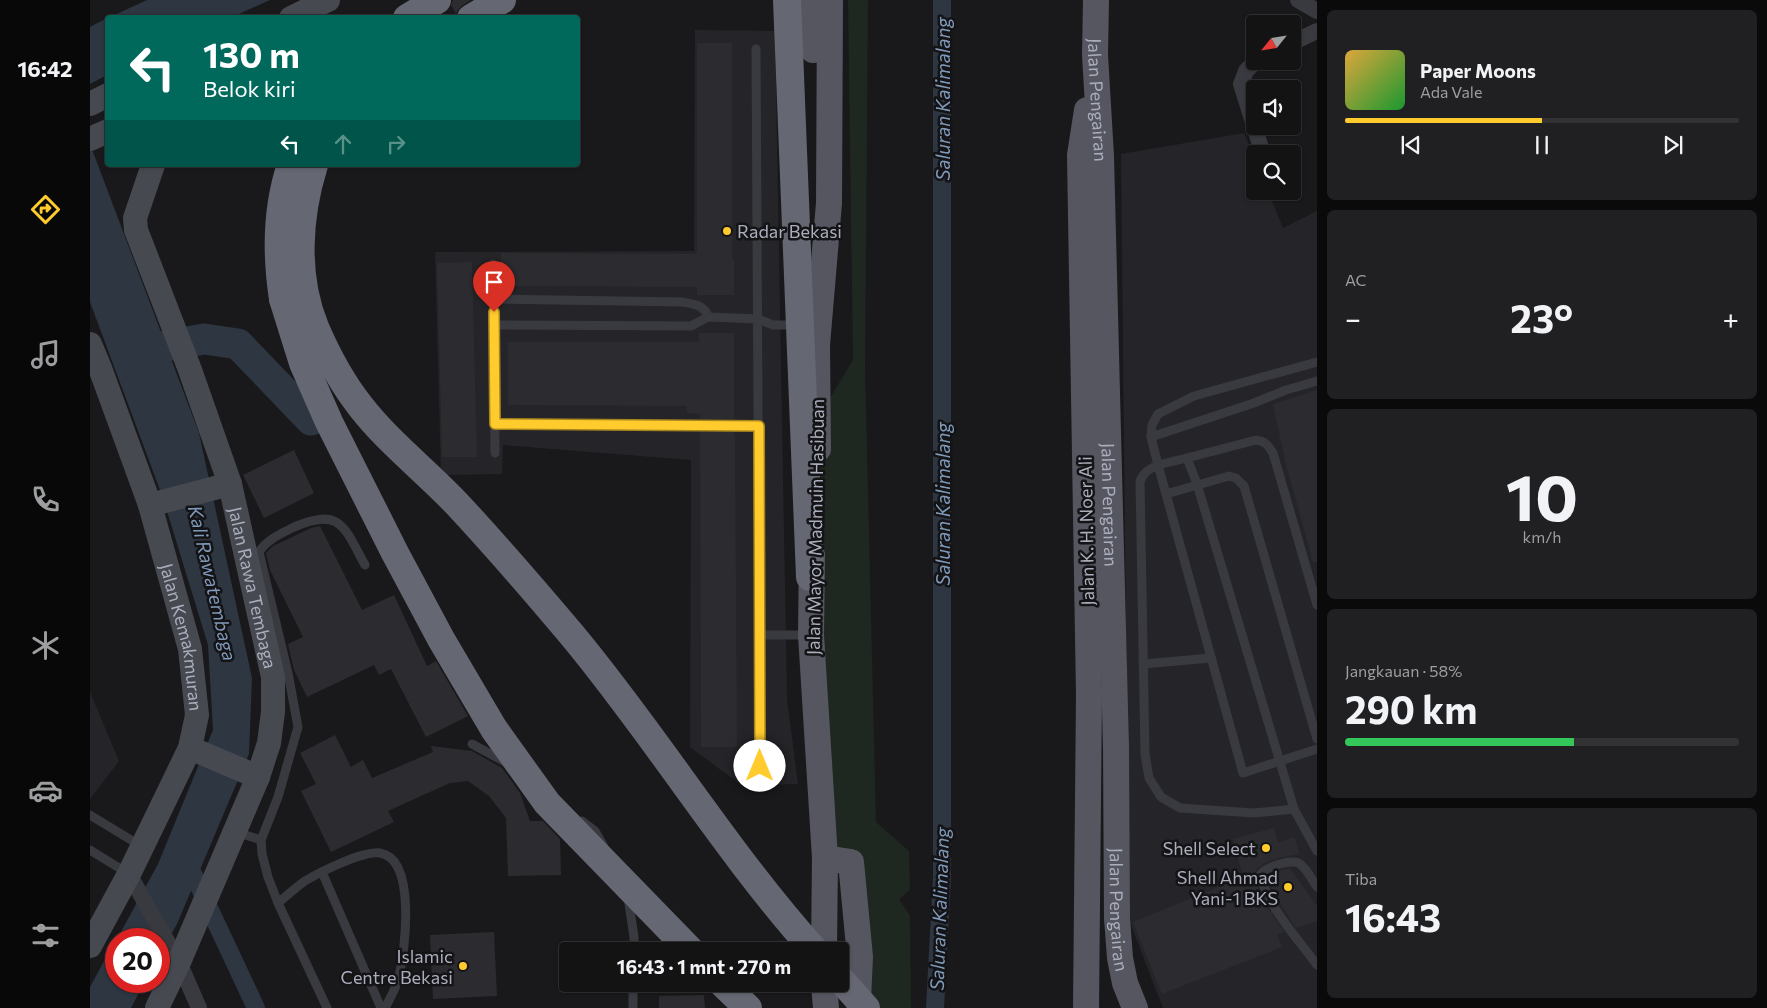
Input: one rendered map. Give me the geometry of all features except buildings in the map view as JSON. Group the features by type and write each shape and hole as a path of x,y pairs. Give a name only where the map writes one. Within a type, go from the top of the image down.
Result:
{"highway":[{"path":"412,15 437,0"},
{"path":"476,15 502,0"},
{"path":"787,0 812,332 810,577"},
{"path":"290,167 286,180 279,223 278,264 283,299 302,363 329,422 395,553 436,631 494,729 547,803 682,942"},
{"path":"313,167 308,185 301,226 301,263 304,292 314,325 342,381 362,408 456,503 572,636 623,700 706,814 806,942"},
{"path":"849,990 861,1005"},
{"path":"731,992 748,1008"}],"main road":[{"path":"810,0 813,40 812,332"},
{"path":"812,332 829,203 830,0"},
{"name":"Jalan Pengairan","path":"1096,0 1095,55 1101,156 1115,699 1117,918 1120,958 1125,983 1135,1008"},
{"name":"Jalan K. H. Noer Ali","path":"1086,1008 1089,695 1080,156 1095,55"},
{"name":"Jalan Mayor Madmuin Hasibuan","path":"810,577 811,635 825,858 824,942"},
{"path":"825,858 851,862 860,957 861,1005"},
{"path":"825,992 826,1008"}],"street":[{"path":"296,15 328,0"},
{"path":"1298,0 1317,11"},
{"path":"1301,39 1317,31"},
{"path":"1247,70 1240,84 1260,145"},
{"path":"90,104 105,96"},
{"path":"90,138 105,131"},
{"name":"Jalan Rawa Tembaga","path":"152,167 135,218 136,230 190,370 227,485 273,677 274,712 269,743 254,775 236,832 192,930 175,955 157,1008"},
{"name":"Jalan Kemakmuran","path":"90,344 153,505 190,649 197,715 196,750 142,846 134,882 90,946"},
{"path":"153,505 227,485"},
{"path":"196,750 254,775"},
{"path":"134,882 175,955 200,1008"}],"lane":[{"path":"756,49 760,766"},
{"path":"493,264 495,453"},
{"path":"493,299 682,302 701,306 707,312 708,317"},
{"path":"494,326 691,326 708,317 758,319 773,325 812,332"},
{"path":"1317,362 1194,396 1158,414 1152,425 1151,437 1243,774 1317,750"},
{"path":"1151,437 1317,381"},
{"path":"495,424 759,426"},
{"path":"1294,809 1254,813 1180,808 1161,797 1149,778 1145,754 1143,664 1140,481 1143,474 1158,466 1187,458 1256,440 1263,441 1273,453 1317,605"},
{"path":"1187,458 1197,484 1294,809 1317,851"},
{"path":"1166,494 1229,476 1236,478 1244,486 1317,739"},
{"path":"327,1008 278,903 262,854 261,840 278,796 298,727 288,673 259,552 263,546 287,530 311,520 330,519 346,530 365,565"},
{"path":"760,635 811,635"},
{"path":"1143,664 1212,658"},
{"path":"472,744 508,763 595,831 620,870 629,902 634,942"},
{"path":"90,814 142,846"},
{"path":"236,832 261,840"},
{"path":"90,850 134,882"},
{"path":"278,903 304,882 363,854 380,853 391,859 400,873 406,896 406,935 399,978 385,1008"},
{"path":"1317,887 1300,864 1295,862 1266,869 1260,875 1266,892 1283,919 1317,965"},
{"path":"322,872 381,1008"},
{"path":"633,992 633,1008"}],"shaded area":[{"path":"848,0 868,0 865,369 876,822 909,851 910,890 899,899 910,916 911,1008 866,1008 851,862 825,858 817,420 853,360"},
{"path":"695,30 775,31 787,699 798,784 741,785 690,747 691,460 503,445 502,474 441,475 435,252 694,251"},
{"path":"1244,133 1249,145 1246,145 1246,200 1272,200 1283,228 1317,211 1317,1008 1163,1008 1129,920 1121,154"},
{"path":"90,692 119,761 90,799"}],"water":[{"path":"147,0 270,0 236,15 114,15"},
{"path":"105,19 105,76 90,84 90,27"},
{"name":"Kali Rawatembaga","path":"90,144 199,433 252,678 249,754 170,936 170,928 123,928 158,864 213,730 208,645 163,498 90,302"},
{"path":"105,959 105,993 139,993 131,1008 90,1008 90,987"}],"waterway":[{"name":"Saluran Kalimalang","path":"935,1008 942,877 942,0"},
{"path":"150,349 204,339 238,344 311,420"},
{"path":"187,861 256,1008"}],"place":[{"name":"Radar Bekasi","path":"727,231"},
{"name":"Shell Select","path":"1266,848"},
{"name":"Shell Ahmad Yani-1 BKS","path":"1288,887"},
{"name":"Islamic Centre Bekasi","path":"463,966"}],"route":[{"path":"494,312 495,424 759,426 760,766"}]}
